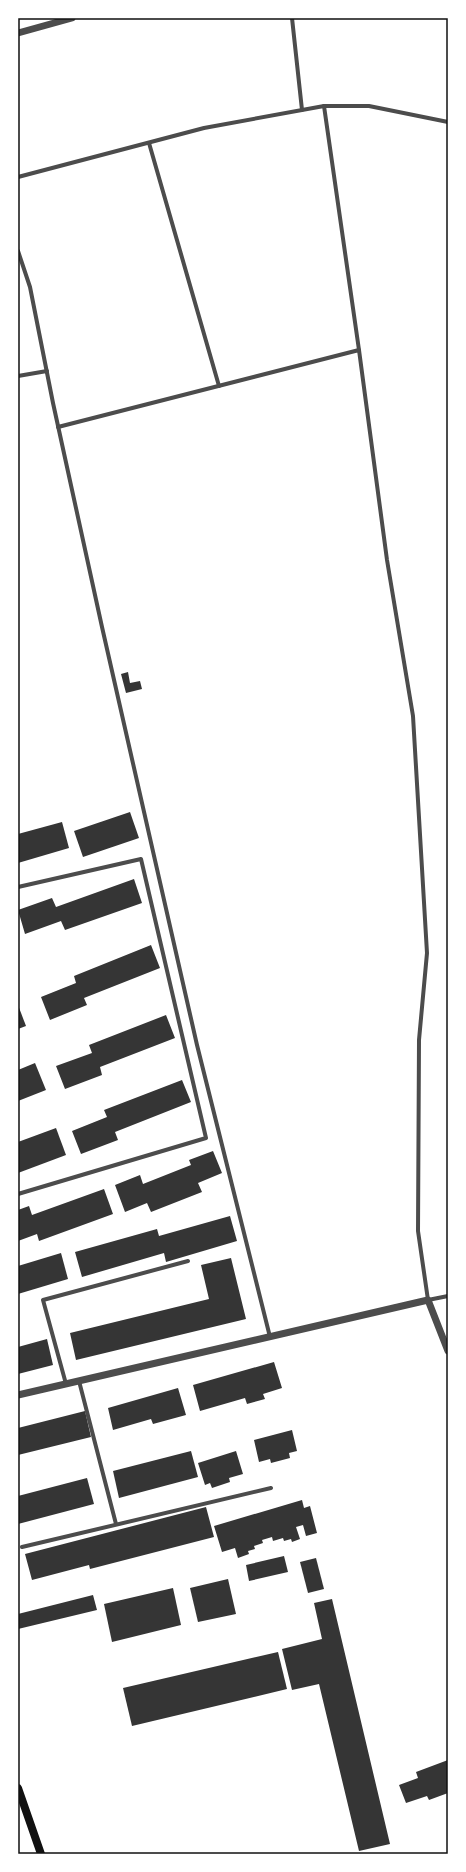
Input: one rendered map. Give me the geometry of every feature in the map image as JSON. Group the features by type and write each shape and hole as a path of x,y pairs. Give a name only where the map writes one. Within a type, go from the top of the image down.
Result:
{"main road":[{"path":"18,1788 41,1854"}],"street":[{"path":"18,33 72,18"},
{"path":"292,18 302,110"},
{"path":"324,106 359,350 386,560 413,716 427,953 419,1040 418,1231 428,1300 448,1351"},
{"path":"18,177 204,128 324,106 368,106 448,122"},
{"path":"149,143 219,386"},
{"path":"18,251 30,287 58,427 197,1045 270,1337"},
{"path":"58,427 359,350"},
{"path":"18,376 46,371"},
{"path":"18,887 141,859 206,1138 18,1194"},
{"path":"66,1384 43,1300 188,1261"},
{"path":"18,1396 448,1296"},
{"path":"79,1381 116,1524"},
{"path":"22,1547 270,1488"}],"building":[{"path":"128,672 130,683 140,681 142,689 126,693 121,674"},
{"path":"130,812 139,838 83,857 74,831"},
{"path":"62,822 69,848 18,863 18,834"},
{"path":"134,879 142,903 65,930 61,921 25,934 18,910 52,898 56,907"},
{"path":"151,945 160,968 84,998 87,1005 50,1020 41,997 76,983 74,976"},
{"path":"18,1005 26,1026 18,1029"},
{"path":"166,1015 175,1038 100,1067 102,1075 65,1089 56,1066 92,1053 89,1045"},
{"path":"35,1063 46,1090 18,1101 18,1070"},
{"path":"182,1080 191,1102 115,1132 118,1140 81,1154 72,1131 107,1117 104,1110"},
{"path":"56,1128 66,1155 18,1173 18,1142"},
{"path":"213,1151 222,1173 198,1183 202,1192 151,1212 147,1203 125,1212 115,1185 140,1175 143,1184 191,1165 189,1160"},
{"path":"104,1189 113,1214 39,1241 37,1234 18,1241 18,1210 29,1206 32,1215"},
{"path":"230,1216 237,1241 166,1262 164,1253 82,1277 75,1252 157,1229 159,1236"},
{"path":"61,1253 68,1279 18,1294 18,1266"},
{"path":"231,1258 246,1319 76,1360 70,1333 209,1299 201,1265"},
{"path":"47,1339 53,1365 18,1374 18,1347"},
{"path":"274,1362 282,1388 263,1394 265,1399 247,1404 245,1398 200,1411 193,1385"},
{"path":"178,1388 186,1415 153,1424 151,1419 113,1430 108,1408"},
{"path":"85,1411 91,1437 18,1455 18,1428"},
{"path":"292,1430 297,1451 289,1453 290,1458 271,1463 270,1459 259,1462 254,1440"},
{"path":"191,1451 198,1477 119,1498 113,1471"},
{"path":"236,1451 243,1474 229,1478 230,1482 212,1488 210,1483 205,1485 198,1463"},
{"path":"87,1478 94,1504 18,1524 18,1496"},
{"path":"302,1500 304,1508 310,1506 317,1533 306,1536 303,1525 296,1527 300,1539 292,1542 291,1539 284,1541 283,1538 273,1541 272,1537 262,1540 263,1543 254,1546 255,1549 248,1551 249,1554 238,1558 235,1548 222,1552 214,1526"},
{"path":"206,1507 214,1537 90,1569 89,1565 32,1580 25,1554"},
{"path":"284,1556 288,1572 249,1581 246,1565"},
{"path":"316,1558 324,1589 308,1593 300,1562"},
{"path":"228,1579 236,1614 198,1622 190,1588"},
{"path":"173,1588 181,1625 112,1642 104,1604"},
{"path":"93,1595 97,1610 18,1629 18,1614"},
{"path":"332,1599 390,1844 359,1851 319,1684 292,1690 282,1649 322,1639 314,1603"},
{"path":"278,1652 287,1689 132,1726 123,1688"},
{"path":"448,1760 448,1793 429,1800 427,1796 406,1803 399,1785 418,1778 416,1772"}]}
